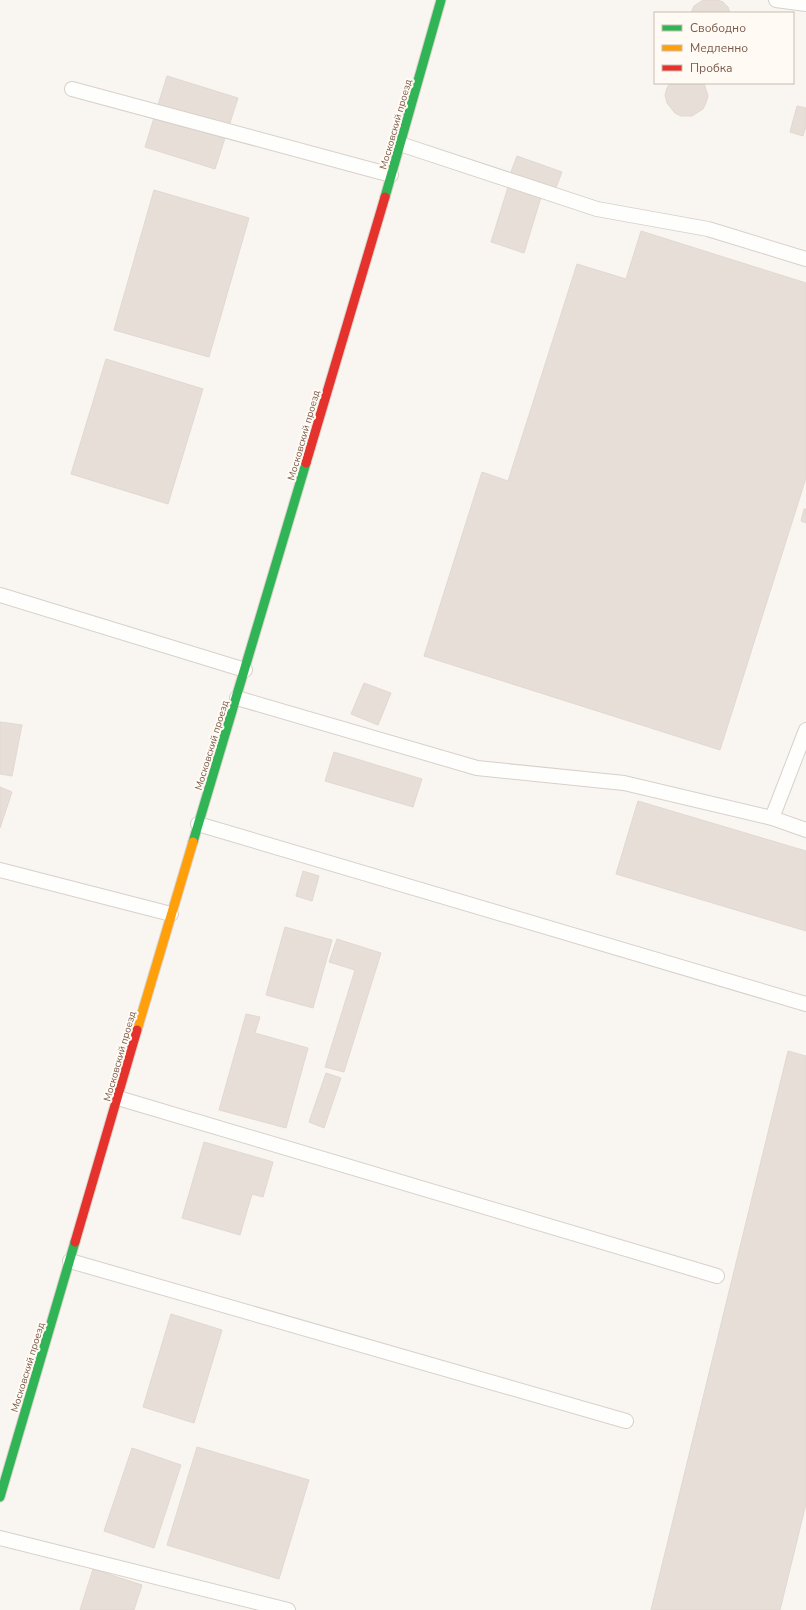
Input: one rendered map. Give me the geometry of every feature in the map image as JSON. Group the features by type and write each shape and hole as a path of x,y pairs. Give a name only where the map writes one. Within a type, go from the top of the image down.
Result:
{"street":[{"name":"Московский проезд","path":"0,1497 171,914 237,698 441,0"}],"lane":[{"path":"776,0 806,4"},
{"path":"72,89 391,175"},
{"path":"400,144 597,210 708,229 806,259"},
{"path":"0,594 245,670"},
{"path":"237,698 477,768 624,783 772,818 806,830"},
{"path":"772,818 806,730"},
{"path":"198,824 806,1004"},
{"path":"0,870 171,914"},
{"path":"118,1098 717,1276"},
{"path":"70,1261 626,1421"},
{"path":"0,1538 288,1610"}],"building":[{"path":"703,0 718,0 723,2 728,7 730,12 691,12 694,6"},
{"path":"167,76 238,98 215,169 145,147"},
{"path":"669,84 704,84 708,96 706,103 703,109 692,116 681,116 675,113 667,103 665,95"},
{"path":"797,106 806,108 806,126 803,136 790,132"},
{"path":"517,156 562,172 554,193 509,177"},
{"path":"509,184 542,194 524,253 491,242"},
{"path":"154,190 249,218 209,357 114,330"},
{"path":"641,231 806,283 806,478 720,750 424,656 482,472 508,481 577,264 626,279"},
{"path":"106,359 203,389 168,504 71,474"},
{"path":"804,509 806,509 806,523 801,521"},
{"path":"364,683 391,693 378,725 351,714"},
{"path":"0,722 22,725 12,776 0,774"},
{"path":"334,752 422,779 413,807 325,781"},
{"path":"0,787 12,792 0,828"},
{"path":"638,801 806,851 806,931 616,874"},
{"path":"303,871 319,876 312,901 296,896"},
{"path":"285,927 332,940 313,1008 266,995"},
{"path":"337,939 381,953 344,1072 325,1067 355,970 329,962"},
{"path":"246,1014 260,1017 255,1033 308,1048 286,1128 219,1110"},
{"path":"788,1051 806,1056 806,1504 780,1610 651,1610"},
{"path":"326,1073 341,1078 324,1128 309,1122"},
{"path":"204,1142 273,1162 263,1197 252,1194 240,1235 182,1218"},
{"path":"171,1314 222,1330 194,1423 143,1407"},
{"path":"197,1447 309,1480 279,1579 167,1545"},
{"path":"132,1448 181,1465 154,1548 104,1531"},
{"path":"93,1569 142,1585 134,1610 80,1610"}],"traffic: fast":[{"path":"385,197 441,0"},
{"path":"193,842 306,463"},
{"path":"0,1497 75,1242"}],"traffic: slow":[{"path":"137,1030 193,842"}],"traffic: jam":[{"path":"306,463 385,197"},
{"path":"75,1242 137,1030"}]}
